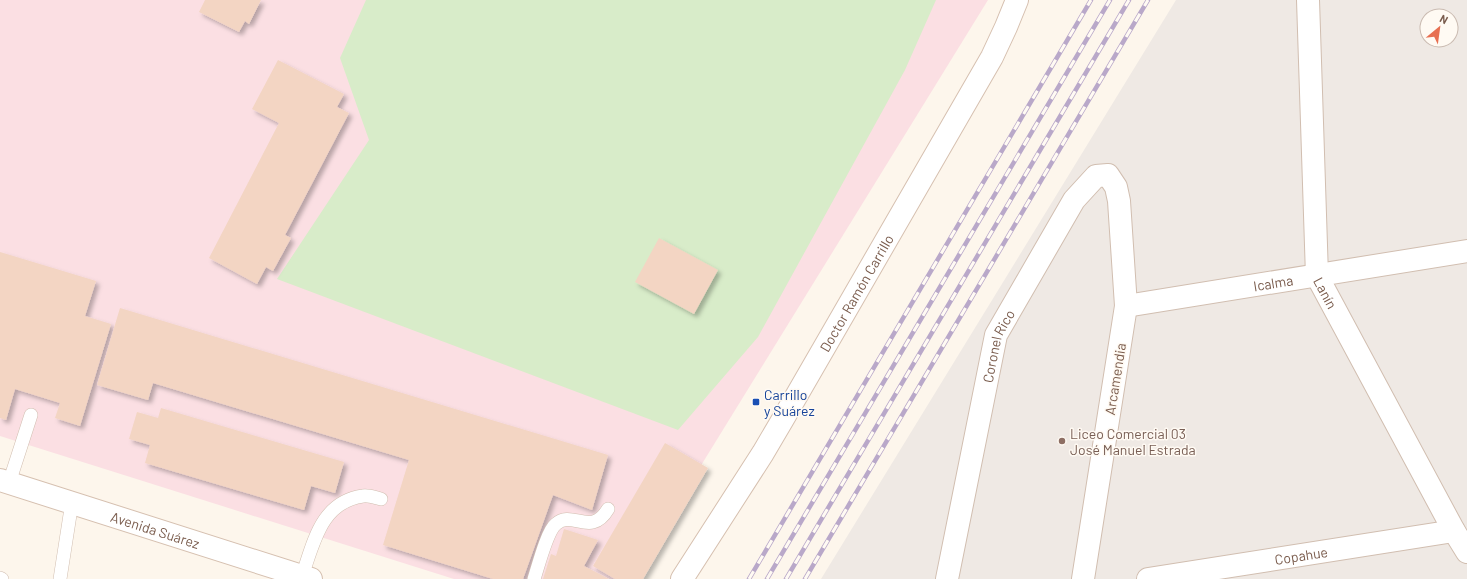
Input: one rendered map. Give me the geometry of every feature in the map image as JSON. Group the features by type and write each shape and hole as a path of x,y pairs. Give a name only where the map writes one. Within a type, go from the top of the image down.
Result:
{"street":[{"name":"Doctor Ramón Carrillo","path":"682,579 763,453 783,419 992,57 1017,0"},
{"name":"Lanín","path":"1308,0 1317,276 1454,531 1467,552"},
{"name":"Coronel Rico","path":"947,579 996,335 1074,200 1096,176 1108,175 1116,187 1120,201"},
{"name":"Arcamendia","path":"1083,579 1126,306 1120,201"},
{"name":"Icalma","path":"1126,306 1467,251"},
{"name":"Avenida Suárez","path":"5,482 72,502 306,578"},
{"name":"Copahue","path":"1148,579 1454,531"}],"lane":[{"path":"5,482 30,414"},
{"path":"306,578 320,526 327,515 344,502 365,496 382,499"},
{"path":"60,579 72,502"},
{"path":"534,579 549,536 555,524 563,520 570,519 585,523 596,522 608,509"}],"shaded area":[{"path":"0,0 988,0 631,579 454,579 0,436"},
{"path":"1176,0 1467,0 1467,579 821,579"}],"green space":[{"path":"366,0 936,0 905,70 758,337 678,430 277,279 369,140 340,58"}],"building":[{"path":"205,0 261,0 249,24 245,21 239,32 199,12"},
{"path":"278,60 344,94 337,107 349,113 285,235 291,238 273,271 266,267 257,284 209,258 279,123 252,109"},
{"path":"659,238 718,270 694,314 635,282"},
{"path":"0,252 96,281 85,316 111,324 80,426 55,418 60,403 15,389 6,420 0,418"},
{"path":"120,308 608,455 592,510 553,495 523,579 493,579 383,545 409,460 153,383 148,400 97,385"},
{"path":"161,408 344,462 335,493 311,486 304,510 145,463 150,445 129,439 137,412 158,418"},
{"path":"665,443 708,468 643,579 615,579 593,566"},
{"path":"564,529 598,540 584,566 609,579 543,579 551,554 556,556"}],"railway":[{"path":"749,579 1091,0"},
{"path":"767,579 1110,0"},
{"path":"786,579 1129,0"},
{"path":"805,579 1148,0"}],"place":[{"name":"Carrillo y Suárez","path":"756,402"},
{"name":"Liceo Comercial 03 José Manuel Estrada","path":"1062,441"}]}
